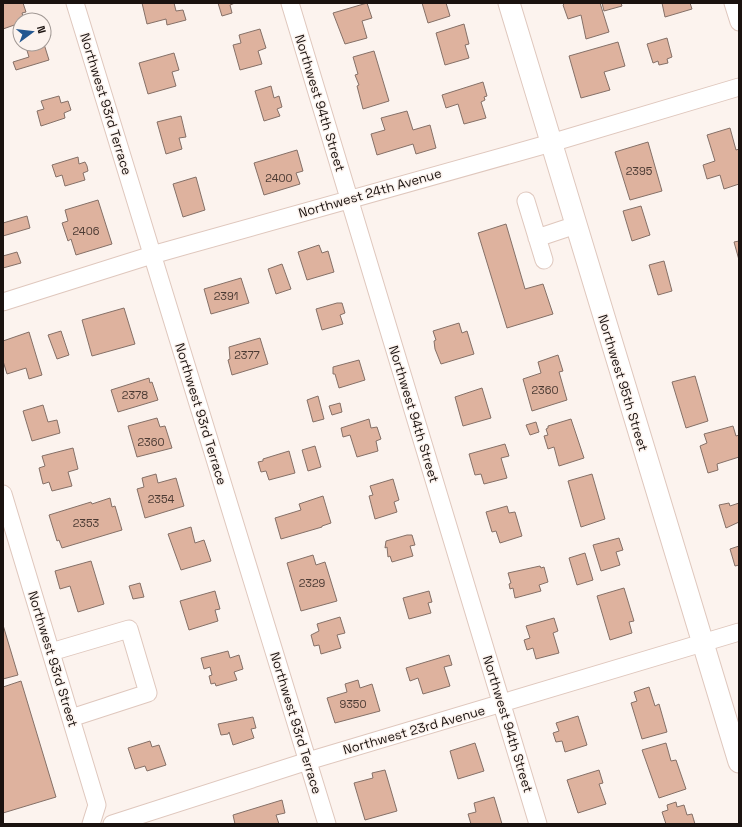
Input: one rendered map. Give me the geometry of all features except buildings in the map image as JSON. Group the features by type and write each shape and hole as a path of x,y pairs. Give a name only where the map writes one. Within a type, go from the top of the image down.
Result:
{"main road":[{"name":"Northwest 95th Street","path":"509,3 739,762"}],"street":[{"name":"Northwest 93rd Terrace","path":"75,3 327,824"},
{"name":"Northwest 94th Street","path":"290,3 538,824"},
{"path":"733,3 739,22"},
{"name":"Northwest 24th Avenue","path":"3,302 152,255 349,198 551,143 739,87"},
{"path":"526,201 544,260"},
{"path":"537,238 576,225"},
{"name":"Northwest 93rd Street","path":"3,494 10,538 51,652 97,806 92,824"},
{"path":"51,652 129,629 148,693 71,718"},
{"name":"Northwest 23rd Avenue","path":"112,824 308,761 739,632"}]}
